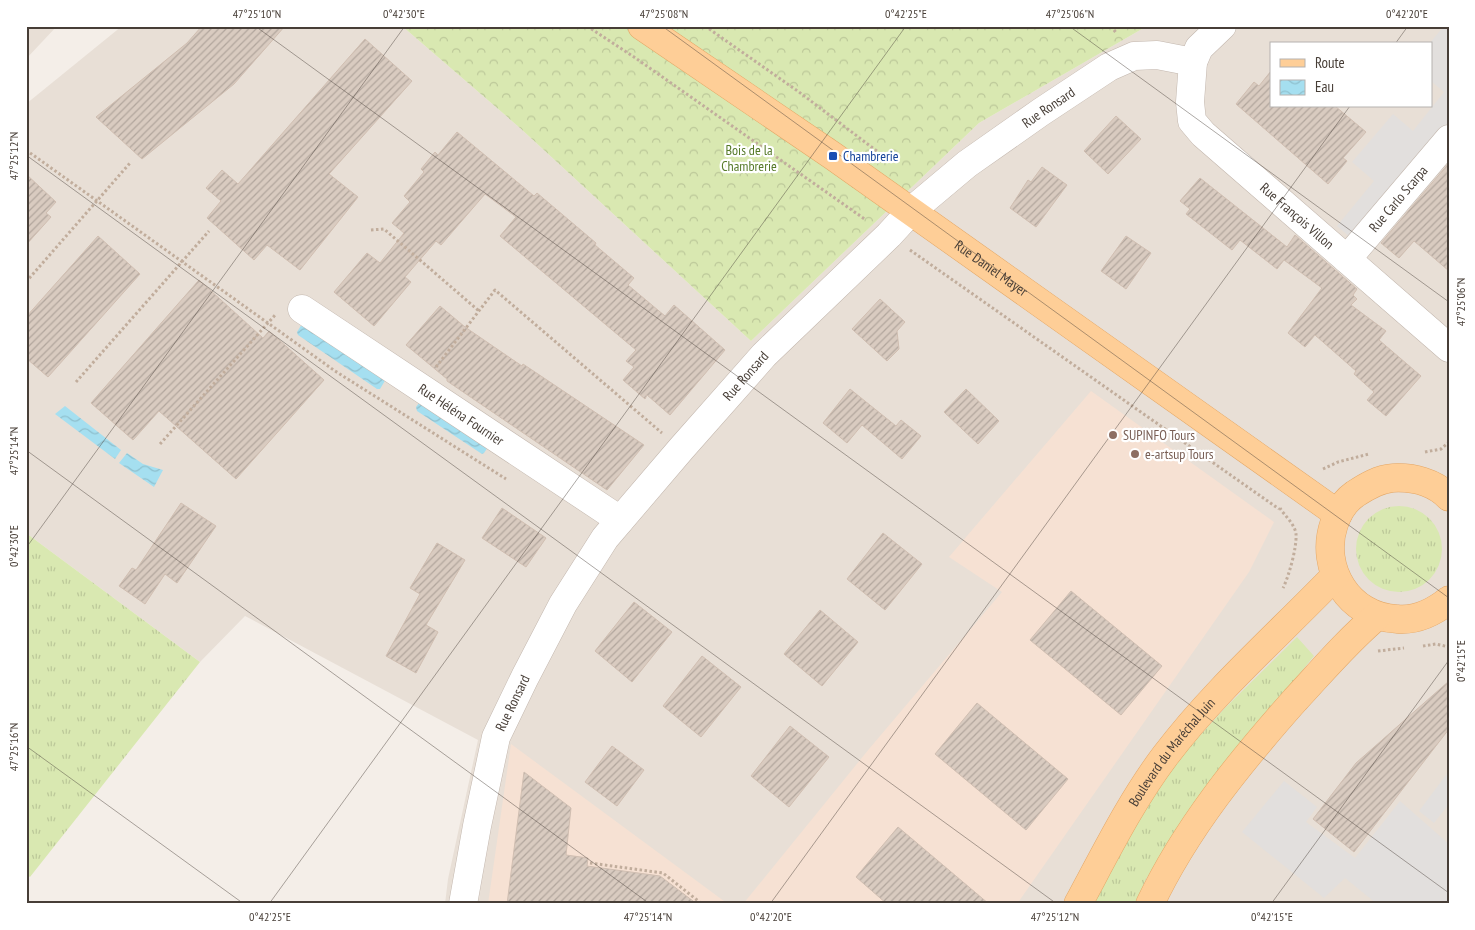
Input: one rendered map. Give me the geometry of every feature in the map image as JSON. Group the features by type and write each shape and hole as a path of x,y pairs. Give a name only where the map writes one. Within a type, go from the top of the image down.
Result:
{"main road":[{"name":"Rue Daniel Mayer","path":"642,26 911,211 1338,514"},
{"path":"1442,484 1408,478 1387,478 1368,485 1350,498 1338,514 1330,535 1330,556 1335,576 1345,593 1360,607 1377,616 1397,620 1418,617 1436,610 1449,600"},
{"name":"Boulevard du Maréchal Juin","path":"1078,904 1146,782 1170,749 1214,696 1335,576"},
{"path":"1150,904 1188,838 1234,771 1331,660 1356,633 1377,616"}],"street":[{"path":"1193,62 1199,48 1222,26"},
{"name":"Rue Ronsard","path":"463,904 496,738 525,677 563,604 606,538 681,449 764,355 889,236 911,211 967,164 1108,67 1134,56 1157,55 1193,62"},
{"name":"Rue François Villon","path":"1193,62 1190,102 1192,121 1203,134 1449,348"},
{"name":"Rue Carlo Scarpa","path":"1347,259 1449,139"},
{"name":"Rue Héléna Fournier","path":"290,310 420,387 620,520"}],"path":[{"path":"587,26 1285,513 1296,533 1290,573 1283,589"},
{"path":"26,282 130,163"},
{"path":"371,230 384,229 479,311"},
{"path":"76,382 208,231"},
{"path":"420,387 495,290 681,449"},
{"path":"160,444 290,310"},
{"path":"1279,509 1296,486 1322,470"},
{"path":"1418,646 1436,644 1449,647"},
{"path":"1374,652 1409,647"},
{"path":"590,863 663,873 702,904"}],"shaded area":[{"path":"26,26 57,26 26,59"},
{"path":"122,26 402,26 520,128 751,341 979,123 1142,29 1158,26 1449,26 1449,904 445,904 448,879 478,740 245,616 200,662 26,533 26,104"},
{"path":"1444,26 1449,26 1449,121 1351,238 1337,226 1374,181 1352,162 1393,114 1413,131 1444,92 1432,82 1431,42"},
{"path":"1091,391 1274,522 1249,572 1017,904 743,904 869,749 1002,592 949,557"},
{"path":"511,744 728,904 488,904"},
{"path":"1449,771 1449,804 1434,823 1419,811"},
{"path":"1284,781 1317,807 1306,822 1355,858 1400,801 1449,844 1449,904 1377,904 1345,878 1324,898 1242,832"}],"green space":[{"name":"Bois de la Chambrerie","path":"402,26 1158,26 1142,29 979,123 751,341 520,128"},
{"path":"1391,506 1407,506 1416,509 1430,518 1439,532 1442,549 1439,566 1430,580 1416,589 1407,592 1391,592 1375,585 1363,573 1356,557 1356,541 1363,525 1375,513"},
{"path":"26,533 200,662 30,877 26,874"},
{"path":"1297,637 1314,656 1204,791 1146,879 1135,904 1094,904 1145,808 1185,752 1225,708"}],"water":[{"path":"302,324 386,379 380,389 377,389 298,335 297,332"},
{"path":"419,403 488,447 484,453 482,454 417,411 416,407"},
{"path":"65,406 121,450 115,459 55,414"},
{"path":"127,453 143,464 163,470 154,487 119,463"}],"building":[{"path":"202,26 285,26 234,84 142,159 96,117 187,43"},
{"path":"365,39 412,81 329,174 358,197 300,270 267,245 254,260 207,218 221,201 206,188 222,170 238,184"},
{"path":"1270,72 1270,108 1337,108 1366,132 1343,158 1347,161 1328,184 1236,104 1254,82 1259,86"},
{"path":"1116,116 1141,139 1108,174 1084,151"},
{"path":"457,132 534,196 537,193 596,243 595,245 634,278 628,285 665,316 674,305 725,350 670,415 647,395 645,399 623,380 634,367 626,361 636,350 500,236 516,217 485,194 441,245 436,241 405,277 411,282 374,326 334,292 367,253 380,263 404,233 392,223 410,202 404,196 424,172 421,169 435,152 438,155"},
{"path":"1449,163 1449,271 1414,241 1399,258 1381,243"},
{"path":"1042,167 1067,185 1036,227 1010,208 1028,180 1031,182"},
{"path":"26,174 56,202 46,213 51,217 26,245"},
{"path":"1200,178 1287,247 1295,235 1357,289 1353,295 1357,299 1351,305 1386,331 1379,340 1421,376 1386,416 1367,400 1374,392 1354,374 1356,371 1315,335 1305,347 1288,333 1322,288 1284,260 1277,269 1240,240 1232,250 1186,214 1190,209 1180,201"},
{"path":"98,236 140,274 48,377 26,358 26,317"},
{"path":"1126,236 1151,253 1126,289 1101,271"},
{"path":"199,280 263,338 269,331 324,380 236,479 159,411 133,440 91,403"},
{"path":"880,299 905,322 897,331 899,349 887,361 852,329"},
{"path":"440,306 465,327 522,366 523,364 644,445 607,490 447,381 447,379 406,345"},
{"path":"850,389 896,426 901,420 921,436 902,459 862,425 847,443 823,423"},
{"path":"966,389 999,421 978,444 944,412"},
{"path":"181,503 216,526 177,583 165,574 145,604 119,586 132,568 136,570"},
{"path":"502,508 546,538 526,567 482,538"},
{"path":"883,533 922,564 885,610 847,579"},
{"path":"437,543 465,560 426,625 438,632 416,673 386,656 420,594 410,588"},
{"path":"1071,591 1162,666 1121,715 1030,640"},
{"path":"634,602 672,632 632,682 595,651"},
{"path":"820,610 858,642 822,686 784,654"},
{"path":"702,656 741,687 701,737 663,706"},
{"path":"1449,681 1449,729 1354,852 1313,819 1356,763"},
{"path":"977,703 1068,779 1026,830 935,754"},
{"path":"790,726 829,757 789,807 751,776"},
{"path":"612,746 644,770 617,806 585,782"},
{"path":"524,772 571,808 566,855 588,858 587,866 660,876 697,904 507,904"},
{"path":"898,827 989,904 887,904 856,877"}],"place":[{"name":"Chambrerie","path":"833,156"},
{"name":"SUPINFO Tours","path":"1113,435"},
{"name":"e-artsup Tours","path":"1135,454"}]}
